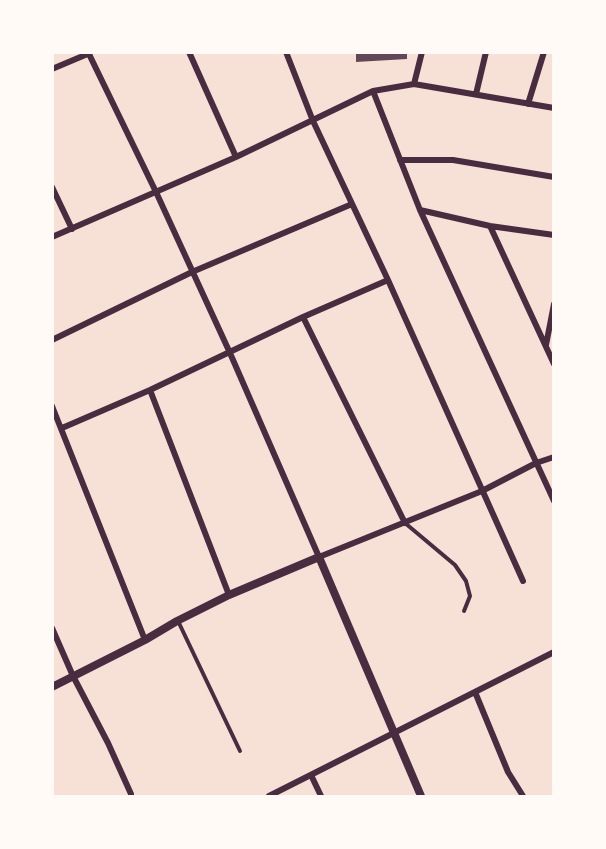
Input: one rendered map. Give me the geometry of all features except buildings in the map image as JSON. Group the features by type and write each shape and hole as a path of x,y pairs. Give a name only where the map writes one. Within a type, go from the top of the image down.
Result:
{"street":[{"path":"189,52 236,157"},
{"path":"286,52 313,121 388,280 523,581"},
{"path":"414,84 422,52"},
{"path":"476,94 486,52"},
{"path":"528,104 544,52"},
{"path":"52,69 89,53 230,352 421,796"},
{"path":"52,237 236,157 373,91 414,84 554,108"},
{"path":"373,91 420,210 554,501"},
{"path":"400,160 453,160 554,177"},
{"path":"52,187 72,230"},
{"path":"52,340 192,272 352,204"},
{"path":"420,210 490,226 554,235"},
{"path":"490,226 552,354 554,364"},
{"path":"62,429 388,280"},
{"path":"546,345 554,304"},
{"path":"303,317 405,523"},
{"path":"150,390 229,595"},
{"path":"52,406 145,640"},
{"path":"52,687 229,595 405,523 482,490 536,463 554,457"},
{"path":"52,628 131,794"},
{"path":"269,796 553,653"},
{"path":"475,692 508,772 523,796"},
{"path":"311,776 321,796"}],"lane":[{"path":"405,523 455,565 466,581 470,596 464,611"},
{"path":"177,621 240,751"}]}
